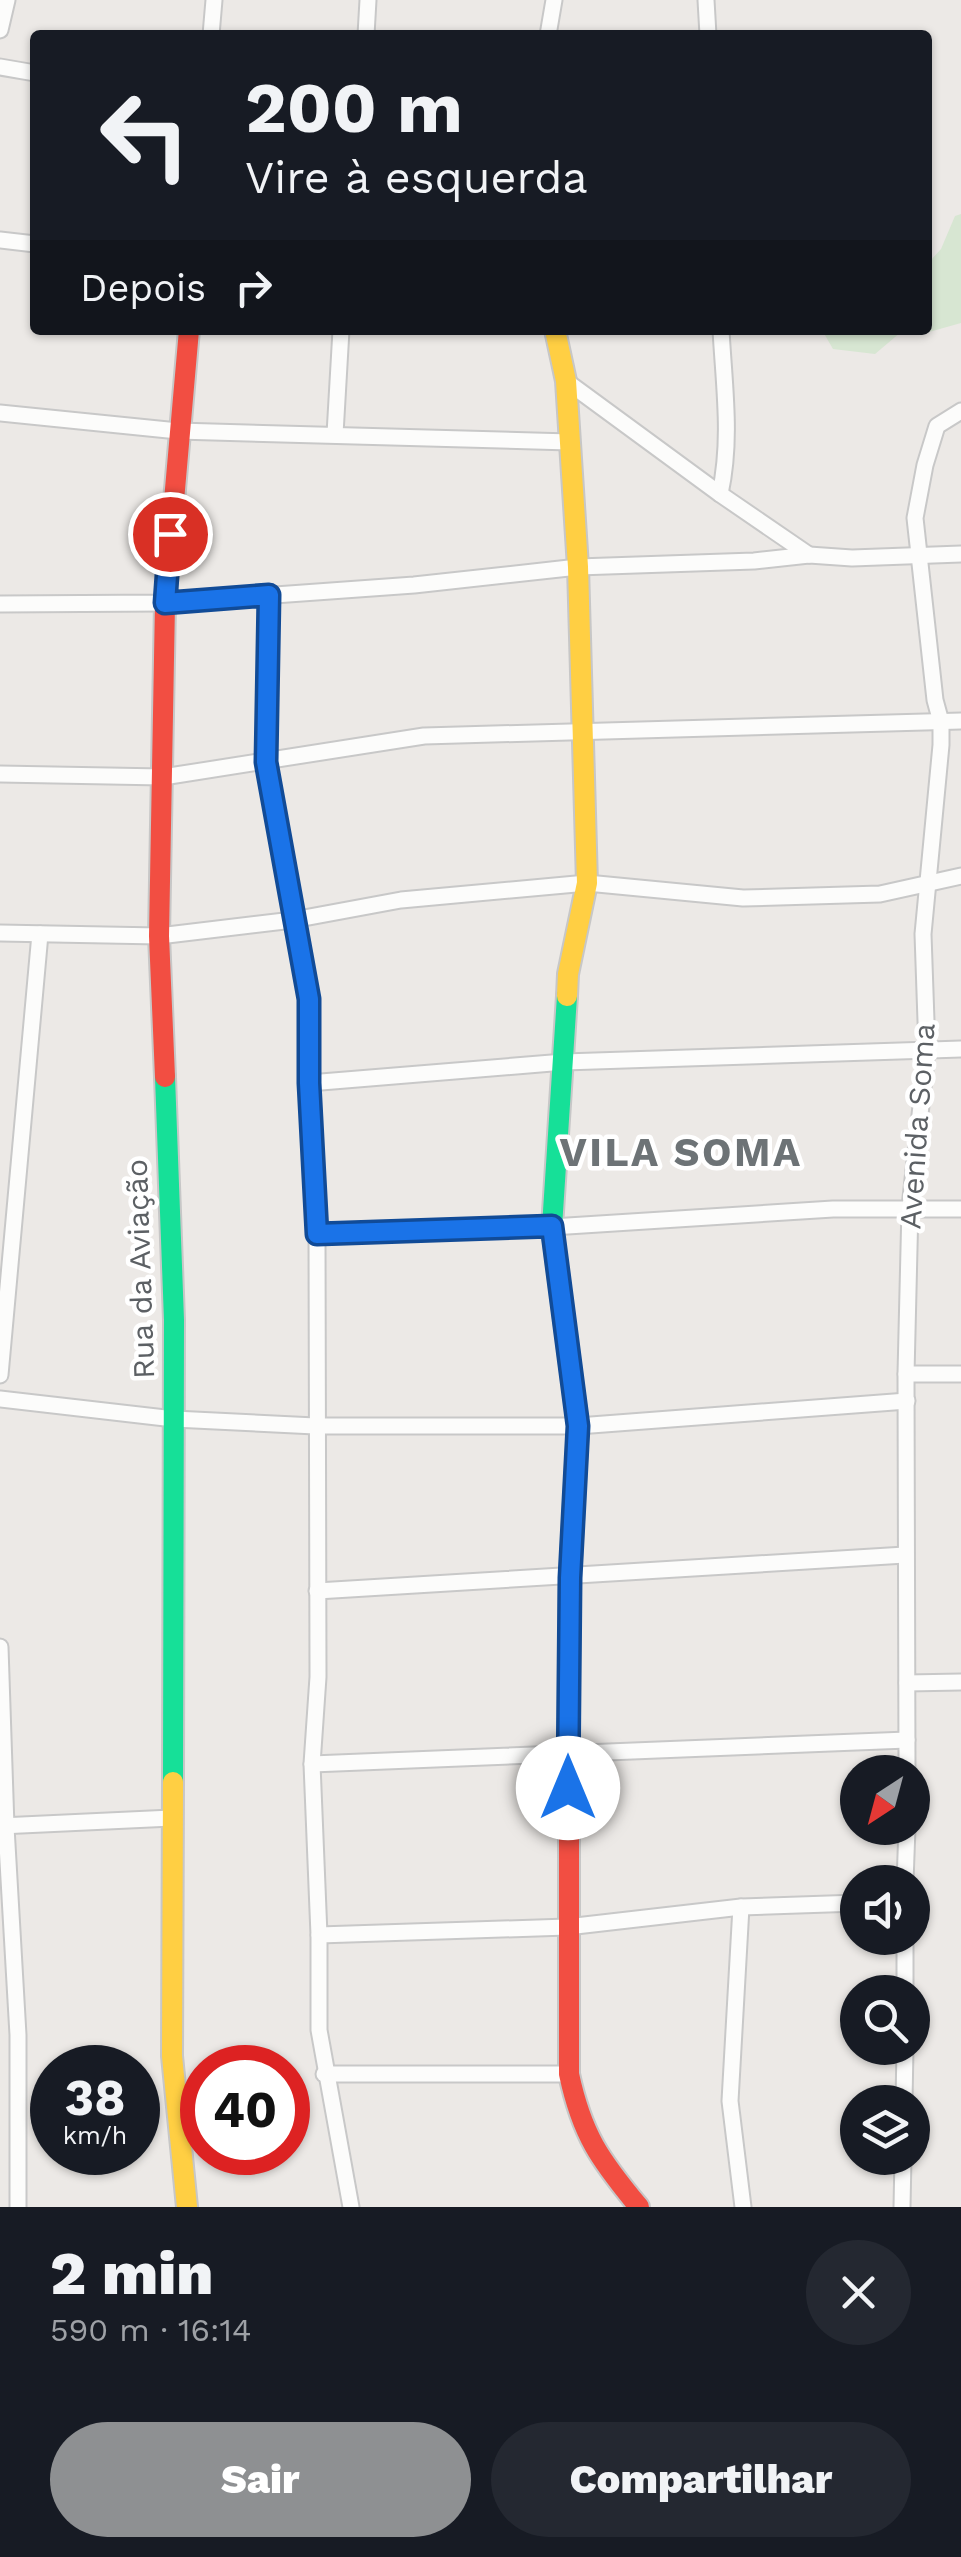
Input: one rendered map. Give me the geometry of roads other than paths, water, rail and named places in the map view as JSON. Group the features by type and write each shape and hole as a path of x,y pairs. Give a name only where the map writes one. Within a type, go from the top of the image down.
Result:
{"street":[{"path":"0,30 7,0"},
{"path":"211,30 214,0"},
{"path":"366,30 368,0"},
{"path":"549,30 554,0"},
{"path":"706,0 708,30"},
{"path":"0,67 30,73"},
{"path":"0,240 30,243"},
{"name":"Rua da Aviação","path":"187,2207 172,2056 174,1320 159,936 165,603 188,335"},
{"path":"335,434 341,335"},
{"path":"556,335 566,381 578,568 587,883 568,974 552,1226 578,1426 570,1578 566,1928 569,2074 587,2134 603,2164 639,2207"},
{"path":"720,494 727,462 728,422 721,335"},
{"path":"566,381 809,555"},
{"name":"Avenida Soma","path":"907,1755 905,1555 910,1207 927,1050 923,934 941,722 935,700 915,518 937,426 961,411"},
{"path":"0,414 178,431 570,442"},
{"path":"0,604 165,603 414,585 578,568 809,555 961,554"},
{"path":"269,595 266,762 309,999 317,1234 318,1677 312,1764 319,1935 318,2030 351,2207"},
{"path":"0,774 163,777 424,736 961,721"},
{"path":"0,933 159,936 293,920 400,900 587,883 743,898 880,894 961,876"},
{"path":"0,1375 40,934"},
{"path":"309,1083 564,1062 961,1049"},
{"path":"317,1234 910,1207 961,1209"},
{"path":"906,1374 961,1374"},
{"path":"0,1399 174,1420 316,1426 578,1426 907,1401"},
{"path":"317,1591 905,1555"},
{"path":"0,1648 3,1826 18,2035 18,2207"},
{"path":"907,1683 961,1682"},
{"path":"312,1764 907,1740"},
{"path":"3,1826 172,1818"},
{"path":"319,1935 566,1928 742,1906 840,1903"},
{"path":"742,1906 730,2101 744,2207"},
{"path":"324,2074 569,2074"},
{"path":"902,2207 903,2175"}],"district":[{"name":"VILA SOMA","path":"681,1152"}]}
